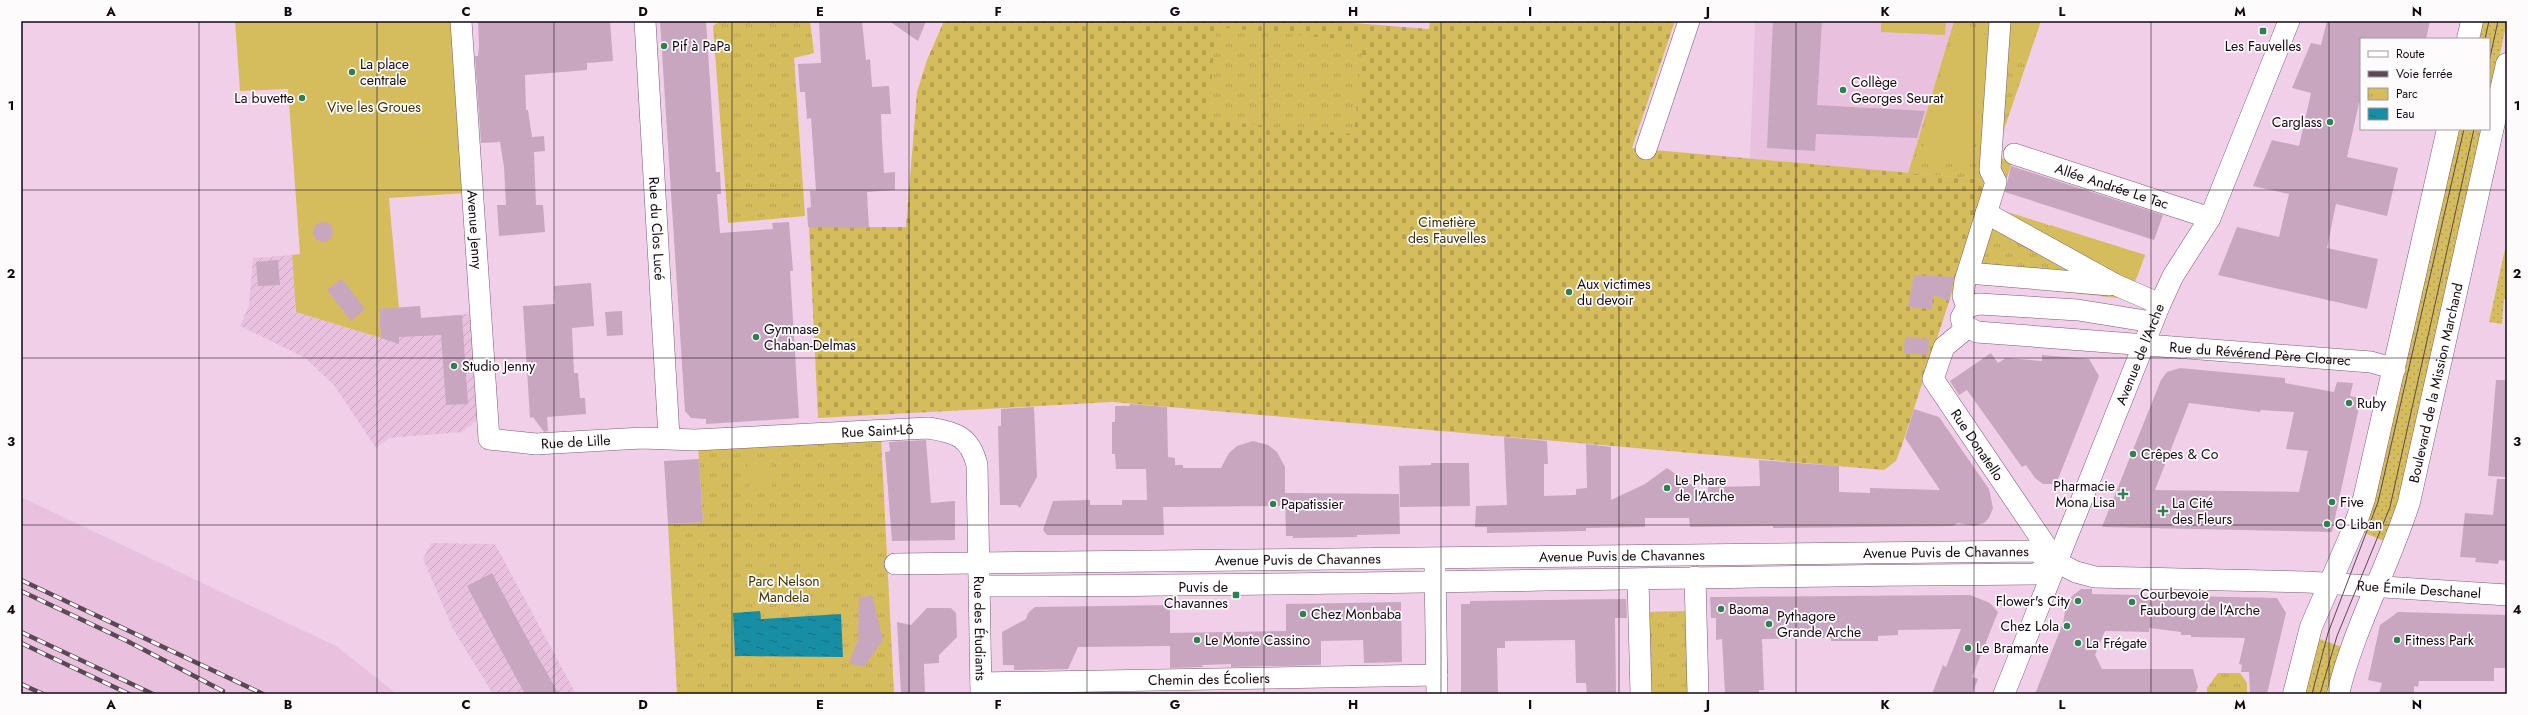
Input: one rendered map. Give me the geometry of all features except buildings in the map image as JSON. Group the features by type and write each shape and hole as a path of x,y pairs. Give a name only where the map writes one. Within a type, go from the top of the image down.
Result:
{"main road":[{"path":"2468,38 2472,21"},
{"name":"Boulevard de la Mission Marchand","path":"2338,694 2353,642 2391,556 2409,502 2507,64"},
{"path":"2294,694 2311,627 2364,499 2395,369 2448,130"}],"street":[{"name":"Avenue Jenny","path":"461,21 489,439"},
{"name":"Rue du Clos Lucé","path":"645,21 666,437"},
{"path":"1646,150 1689,21"},
{"path":"1967,307 1963,296 1968,273 1996,182 1990,170 2000,21"},
{"name":"Avenue de l'Arche","path":"2004,694 2058,563 2156,313 2173,276 2210,218 2289,21"},
{"name":"Allée Andrée Le Tac","path":"2014,154 2210,218"},
{"path":"1986,213 2116,285 2156,313"},
{"path":"1968,273 2116,285"},
{"path":"1967,328 1961,318 1967,307 1979,304 2156,313"},
{"path":"2077,340 2078,310"},
{"name":"Rue du Révérend Père Cloarec","path":"1967,328 1977,332 2143,346 2371,362 2395,369"},
{"name":"Rue Donatello","path":"1967,328 1944,347 1933,379 2058,563"},
{"name":"Rue Saint-Lô","path":"666,437 695,440 928,428 948,431 964,439 974,451 977,465 979,562"},
{"name":"Rue de Lille","path":"489,439 536,444 666,437"},
{"name":"Avenue Puvis de Chavannes","path":"895,564 2035,551 2058,563"},
{"path":"1435,557 1437,685"},
{"name":"Rue des Étudiants","path":"979,562 981,689"},
{"name":"Rue Émile Deschanel","path":"2058,563 2076,572 2095,577 2330,584 2442,593 2507,595"},
{"name":"Avenue Puvis de Chavannes","path":"980,586 1236,586 1638,580 1695,577 2036,574 2058,563"},
{"path":"1695,577 1698,694"},
{"path":"1638,580 1640,694"},
{"name":"Chemin des Écoliers","path":"981,689 1437,685"}],"shaded area":[{"name":"Collège Georges Seurat","path":"1755,21 1954,21 1908,173 1750,159"},
{"path":"292,255 296,312 381,338 379,309 420,306 421,318 474,313 480,414 476,421 462,432 389,438 376,448 334,385 304,357 240,326 249,305 253,258"},
{"path":"21,497 336,646 397,694 21,694"},
{"path":"431,543 495,544 576,694 493,694 453,629 423,559"}],"green space":[{"name":"Vive les Groues","path":"235,21 453,21 466,193 389,198 399,308 379,310 381,338 296,312 292,255 300,254 288,89 240,91"},
{"path":"720,21 810,21 814,53 794,58 805,216 728,223 713,26"},
{"name":"Cimetière des Fauvelles","path":"944,21 1328,21 1429,29 1430,21 1675,21 1632,148 1989,180 1901,448 1896,461 1884,470 1113,402 818,418 809,227 906,227 917,92 927,60"},
{"path":"1881,21 1946,21 1945,35 1881,32"},
{"path":"1954,21 2041,21 1995,156 2012,162 1997,209 2145,255 2136,280 2129,291 2124,295 2118,298 1956,280 1989,180 1908,173"},
{"path":"1990,21 2038,21 2033,37 1984,106 1971,154 1951,164 1927,157 1921,137 1954,37 1964,32 1989,35"},
{"path":"2480,21 2507,21 2490,101 2490,38 2476,38"},
{"path":"1216,27 1363,41 1354,134 1208,120"},
{"path":"2456,130 2484,130 2404,491 2386,542 2363,532"},
{"path":"1997,209 2046,224 2042,238"},
{"path":"2050,225 2145,255 2134,281 2099,269 2045,239"},
{"path":"2507,240 2507,299 2504,299 2502,324 2489,322"},
{"name":"Parc Nelson Mandela","path":"881,437 894,694 677,694 668,524 703,522 698,445"},
{"path":"770,457 772,492 750,494 748,458"},
{"path":"1688,611 1690,694 1646,694 1644,612"},
{"path":"2317,638 2342,647 2330,694 2303,694"},
{"path":"2218,673 2240,673 2247,683 2247,694 2207,694 2207,688"}],"water":[{"path":"760,611 761,619 841,614 843,657 735,656 733,613"}],"tram line":[{"path":"2485,38 2489,21"},
{"path":"2490,57 2498,21"},
{"path":"2312,694 2328,633 2378,502 2464,130"},
{"path":"2320,694 2337,636 2390,507 2474,130"}],"railway":[{"path":"21,580 263,694"},
{"path":"21,591 127,641 223,691"},
{"path":"21,632 153,694"},
{"path":"21,643 129,694"},
{"path":"21,684 43,694"}],"place":[{"name":"Les Fauvelles","path":"2263,31"},
{"name":"Pif à PaPa","path":"664,46"},
{"name":"La place centrale","path":"352,72"},
{"name":"Collège Georges Seurat","path":"1843,90"},
{"name":"La buvette","path":"302,98"},
{"name":"Carglass","path":"2330,122"},
{"name":"Aux victimes du devoir","path":"1569,292"},
{"name":"Gymnase Chaban-Delmas","path":"756,337"},
{"name":"Studio Jenny","path":"454,366"},
{"name":"Ruby","path":"2349,403"},
{"name":"Crêpes & Co","path":"2133,454"},
{"name":"Le Phare de l'Arche","path":"1667,488"},
{"name":"Pharmacie Mona Lisa","path":"2123,494"},
{"name":"Five","path":"2332,502"},
{"name":"Papatissier","path":"1273,504"},
{"name":"La Cité des Fleurs","path":"2163,511"},
{"name":"O Liban","path":"2327,524"},
{"name":"Puvis de Chavannes","path":"1236,595"},
{"name":"Flower's City","path":"2078,601"},
{"name":"Courbevoie Faubourg de l'Arche","path":"2132,602"},
{"name":"Baoma","path":"1721,609"},
{"name":"Chez Monbaba","path":"1303,614"},
{"name":"Pythagore Grande Arche","path":"1769,624"},
{"name":"Chez Lola","path":"2067,626"},
{"name":"Le Monte Cassino","path":"1197,640"},
{"name":"Fitness Park","path":"2397,640"},
{"name":"La Frégate","path":"2078,643"},
{"name":"Le Bramante","path":"1968,648"}]}
